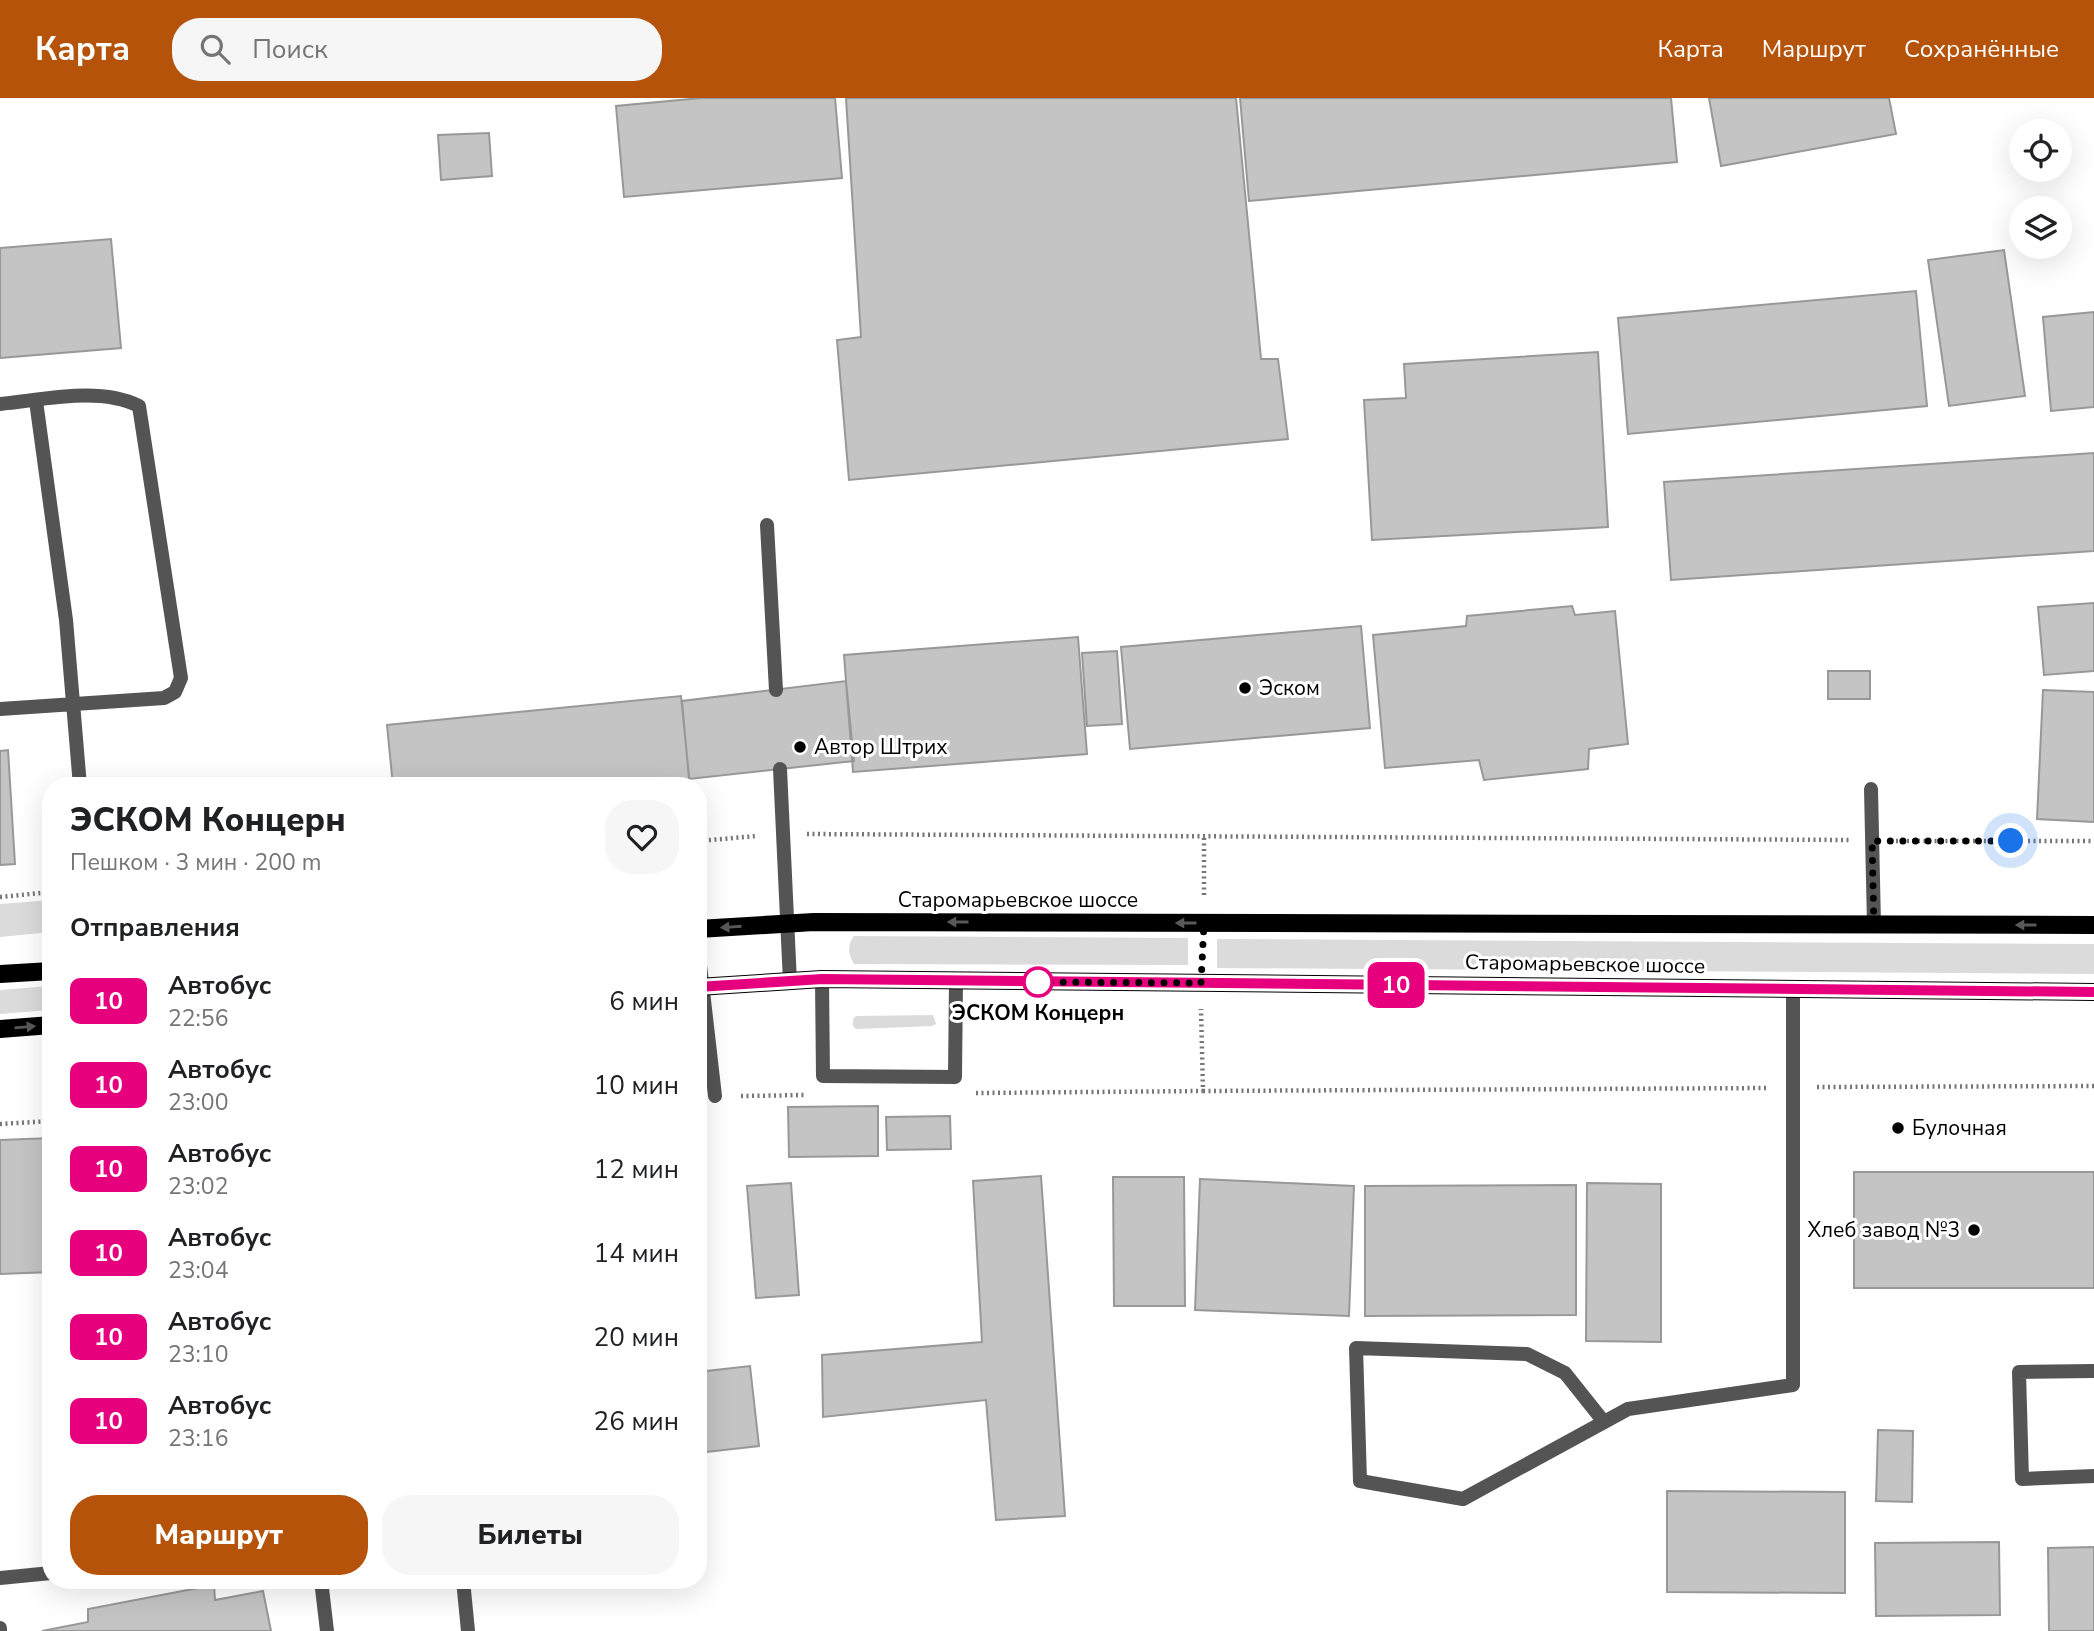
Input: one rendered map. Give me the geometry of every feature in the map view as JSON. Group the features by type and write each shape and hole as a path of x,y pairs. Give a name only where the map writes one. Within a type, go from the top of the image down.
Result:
{"main road":[{"name":"Старомарьевское шоссе","path":"707,928 787,923 2094,925"},
{"path":"0,974 42,972"},
{"name":"Старомарьевское шоссе","path":"707,986 822,979 2094,992"},
{"path":"0,1029 42,1026"}],"street":[{"path":"0,404 103,395 127,400 139,406 181,678 176,692 164,698 0,709"},
{"path":"36,401 66,620 79,777"},
{"path":"767,524 776,690"},
{"path":"780,769 790,982"},
{"path":"1871,789 1874,925"},
{"path":"822,979 823,1076 954,1077 956,981"},
{"path":"1604,1422 1565,1373 1527,1354 1356,1348 1360,1481 1463,1499 1628,1409 1793,1385 1793,989"},
{"path":"707,1030 716,1096"},
{"path":"2094,1371 2019,1373 2022,1479 2094,1476"},
{"path":"0,1578 42,1574"},
{"path":"322,1589 327,1631"},
{"path":"464,1589 468,1631"}],"path":[{"path":"707,840 784,834 2094,841"},
{"path":"1204,837 1204,923"},
{"path":"0,897 42,893"},
{"path":"1201,983 1203,1091"},
{"path":"966,1093 2094,1086"},
{"path":"716,1096 813,1095"},
{"path":"0,1124 42,1122"}],"shaded area":[{"path":"42,901 42,933 0,937 0,904"},
{"path":"854,936 1188,938 1188,965 854,964 849,950"},
{"path":"1217,939 2094,944 2094,974 1217,968"},
{"path":"42,987 42,1011 0,1014 0,990"},
{"path":"933,1015 936,1024 932,1026 856,1029 853,1026 856,1016"}],"building":[{"path":"701,98 835,98 842,178 624,197 616,106"},
{"path":"846,98 1236,98 1261,359 1278,359 1288,439 849,480 837,340 861,337"},
{"path":"1240,98 1671,98 1677,162 1249,201"},
{"path":"1709,98 1889,98 1896,134 1721,166"},
{"path":"489,133 492,176 441,180 438,135"},
{"path":"111,239 121,348 0,358 0,248"},
{"path":"2004,250 2025,396 1949,406 1928,260"},
{"path":"1916,291 1927,406 1628,434 1618,318"},
{"path":"2094,312 2094,407 2051,411 2043,317"},
{"path":"1598,352 1608,527 1372,540 1364,400 1406,398 1404,364"},
{"path":"2094,453 2094,551 1671,580 1664,482"},
{"path":"2094,603 2094,671 2044,675 2038,607"},
{"path":"1572,606 1575,615 1615,611 1628,744 1589,749 1588,769 1484,780 1479,760 1385,768 1373,635 1466,626 1467,616"},
{"name":"Эском","path":"1361,626 1370,728 1130,749 1121,647"},
{"path":"1078,637 1087,754 853,772 844,655"},
{"path":"1117,651 1122,724 1087,726 1082,653"},
{"path":"1828,671 1870,671 1870,699 1828,699"},
{"path":"846,681 854,761 689,777 682,701"},
{"path":"2043,690 2094,692 2094,822 2037,819"},
{"path":"681,696 689,777 392,777 387,725"},
{"path":"8,750 15,864 0,865 0,751"},
{"path":"878,1106 878,1156 789,1157 788,1107"},
{"path":"950,1116 951,1149 887,1150 886,1117"},
{"path":"42,1138 42,1272 0,1274 0,1140"},
{"name":"Хлеб завод №3","path":"1854,1172 2094,1172 2094,1288 1854,1288"},
{"path":"1041,1176 1065,1516 996,1520 986,1400 823,1417 822,1355 982,1342 973,1181"},
{"path":"1113,1177 1184,1177 1185,1306 1114,1306"},
{"path":"1200,1179 1354,1186 1349,1316 1195,1310"},
{"path":"791,1183 799,1295 756,1298 747,1186"},
{"path":"1587,1183 1661,1184 1661,1342 1586,1341"},
{"path":"1576,1185 1576,1315 1365,1316 1365,1186"},
{"path":"750,1366 759,1446 707,1452 707,1371"},
{"path":"1878,1430 1913,1431 1912,1502 1876,1501"},
{"path":"1667,1491 1845,1492 1845,1593 1667,1592"},
{"path":"1999,1542 2000,1615 1876,1616 1875,1543"},
{"path":"2094,1547 2094,1631 2049,1631 2048,1548"},
{"path":"193,1589 214,1589 215,1600 263,1591 271,1631 42,1631 88,1622 88,1609"}],"bus line":[{"name":"10","path":"707,986 822,979 2094,992"}],"place":[{"name":"Эском","path":"1245,688"},
{"name":"Автор Штрих","path":"800,747"},
{"name":"ЭСКОМ Концерн","path":"1038,982"},
{"name":"Булочная","path":"1898,1128"},
{"name":"Хлеб завод №3","path":"1974,1230"}],"route":[{"path":"1038,982 1201,983 1204,923 1874,925 1872,841 2011,841"}]}
